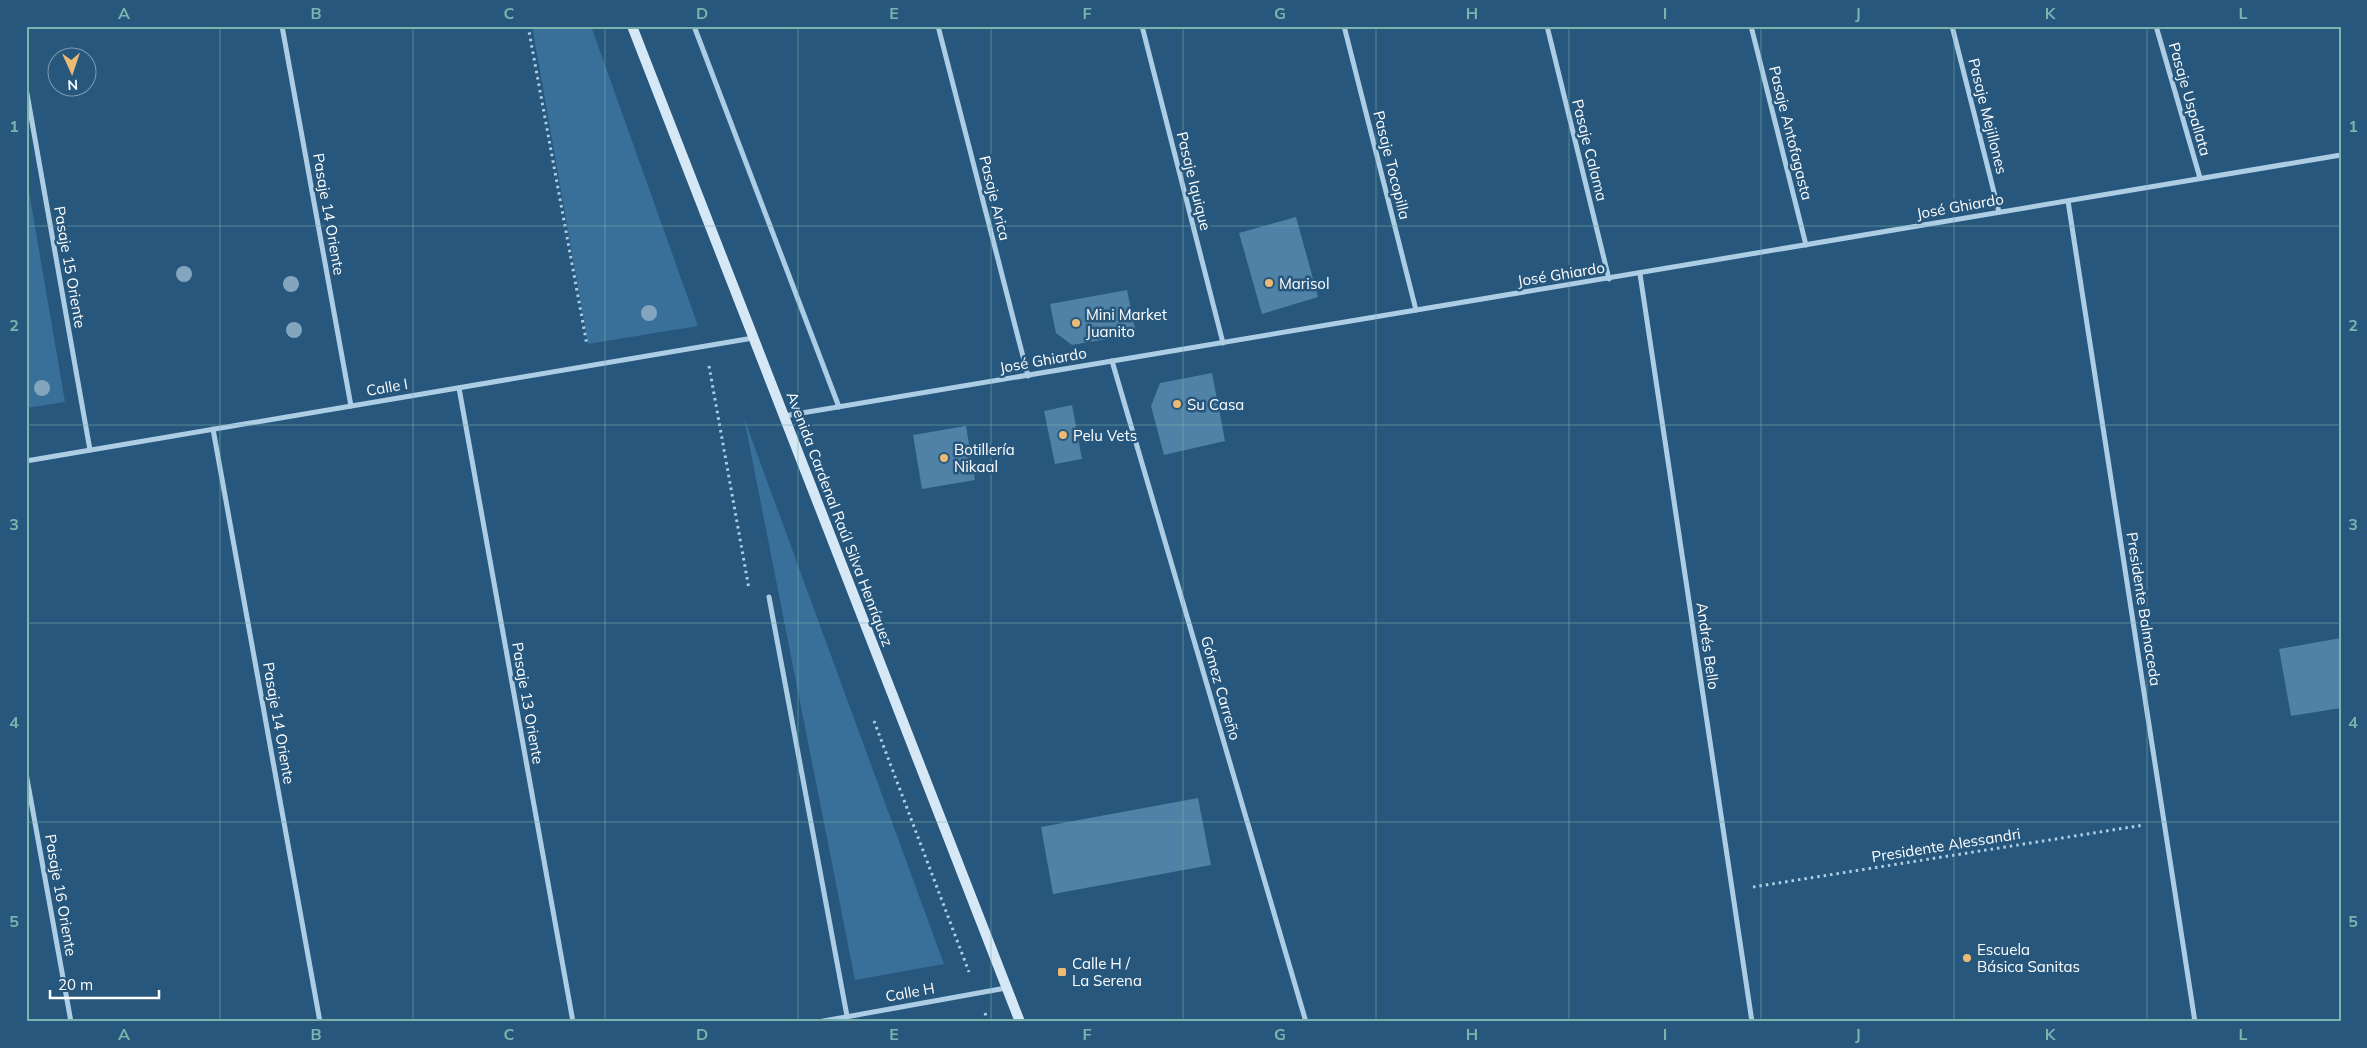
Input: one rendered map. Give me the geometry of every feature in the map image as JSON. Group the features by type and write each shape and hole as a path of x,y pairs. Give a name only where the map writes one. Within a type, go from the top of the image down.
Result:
{"main road":[{"name":"Avenida Cardenal Raúl Silva Henríquez","path":"632,26 1020,1022"}],"street":[{"name":"Pasaje 14 Oriente","path":"282,26 351,406"},
{"path":"694,26 839,407"},
{"name":"Pasaje Arica","path":"938,26 1028,376"},
{"name":"Pasaje Iquique","path":"1142,26 1223,343"},
{"name":"Pasaje Tocopilla","path":"1344,26 1416,310"},
{"name":"Pasaje Calama","path":"1547,26 1609,279"},
{"name":"Pasaje Antofagasta","path":"1751,26 1806,245"},
{"name":"Pasaje Mejillones","path":"1952,26 1999,212"},
{"name":"Pasaje Uspallata","path":"2156,26 2200,178"},
{"name":"Pasaje 15 Oriente","path":"26,88 90,450"},
{"name":"José Ghiardo","path":"784,416 2341,155"},
{"name":"Presidente Balmaceda","path":"2068,201 2195,1022"},
{"name":"Andrés Bello","path":"1640,274 1752,1022"},
{"name":"Calle I","path":"26,461 753,338"},
{"name":"Gómez Carreño","path":"1112,362 1306,1022"},
{"name":"Pasaje 13 Oriente","path":"459,388 573,1022"},
{"name":"Pasaje 14 Oriente","path":"213,429 320,1022"},
{"path":"769,597 847,1016"},
{"name":"Pasaje 16 Oriente","path":"26,773 71,1022"},
{"name":"Calle H","path":"818,1022 1007,988"}],"path":[{"path":"528,26 590,365"},
{"name":"Presidente Alessandri","path":"1731,890 2164,822"}],"shaded area":[{"path":"532,26 591,26 698,326 588,344"},
{"path":"26,174 65,402 26,408"},
{"path":"744,418 944,964 855,980"}],"building":[{"path":"1296,217 1318,297 1262,314 1239,233"},
{"path":"1127,290 1136,334 1072,345 1056,333 1050,304"},
{"path":"1212,373 1225,441 1164,455 1151,406 1160,383"},
{"name":"Pelu Vets","path":"1072,405 1082,459 1055,464 1044,411"},
{"name":"Botillería Nikaal","path":"966,426 975,480 922,489 913,435"},
{"path":"2341,638 2341,708 2291,716 2279,649"},
{"path":"1198,798 1211,865 1053,894 1041,827"}],"place":[{"name":"Marisol","path":"1269,283"},
{"name":"Mini Market Juanito","path":"1076,323"},
{"name":"Su Casa","path":"1177,404"},
{"name":"Pelu Vets","path":"1063,435"},
{"name":"Botillería Nikaal","path":"944,458"},
{"name":"Escuela Básica Sanitas","path":"1967,958"},
{"name":"Calle H / La Serena","path":"1062,972"}]}
